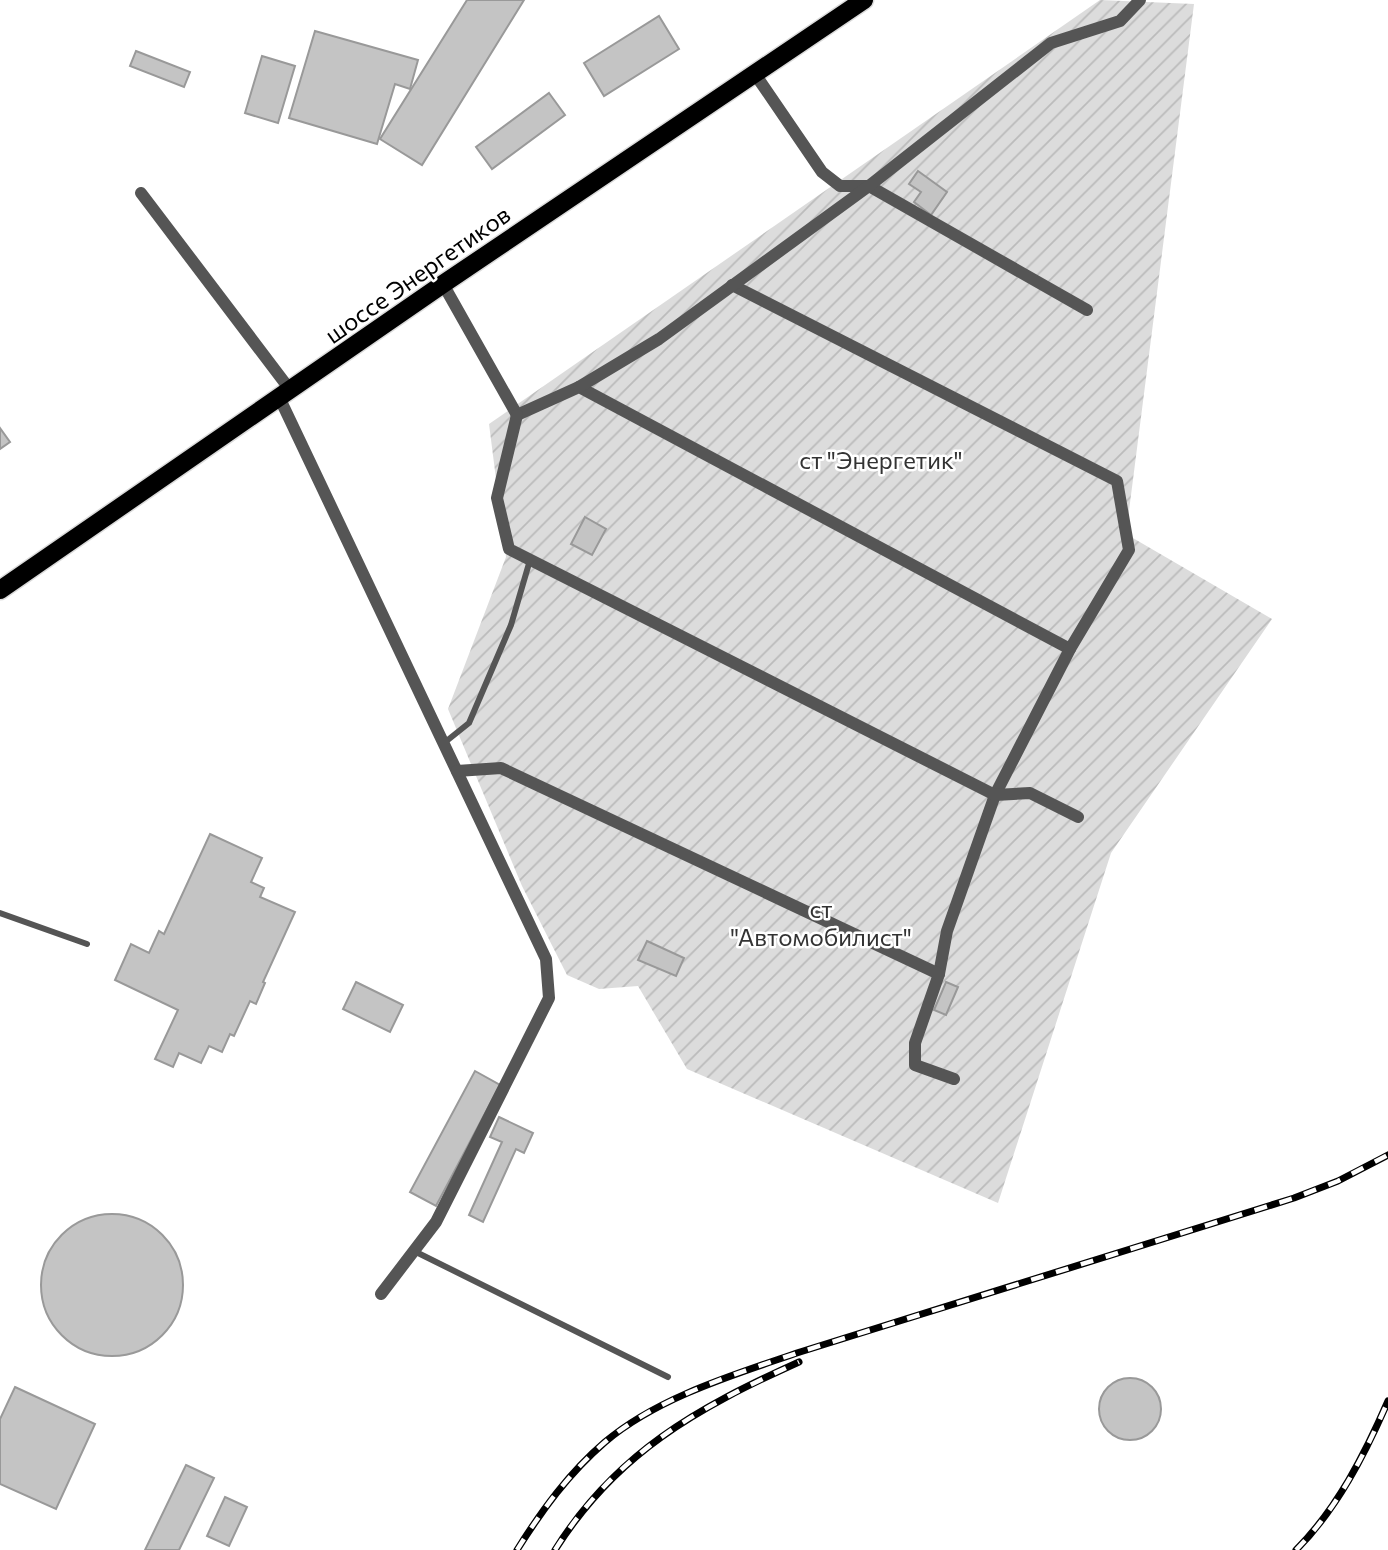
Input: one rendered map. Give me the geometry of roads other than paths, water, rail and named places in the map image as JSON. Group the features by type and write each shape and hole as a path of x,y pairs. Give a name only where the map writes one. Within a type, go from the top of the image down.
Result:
{"main road":[{"name":"шоссе Энергетиков","path":"0,590 755,74 853,3"}],"street":[{"path":"517,415 579,387 659,339 869,186 1051,43 1120,21 1140,0"},
{"path":"755,74 822,172 840,186 869,186 1087,310"},
{"path":"141,193 286,395 444,743 546,959 549,998 436,1222 381,1294"},
{"path":"443,285 517,415 497,498 509,549 995,795 1030,793 1079,817"},
{"path":"732,285 1116,481 1129,550 1070,649 995,795 947,931 939,974 915,1043 915,1065 954,1079"},
{"path":"579,387 1070,649"},
{"path":"457,771 501,768 939,974"}],"lane":[{"path":"444,743 469,723 511,625 530,560"},
{"path":"0,913 87,944"},
{"path":"414,1251 668,1377"}],"railway":[{"path":"517,1550 557,1493 605,1442 649,1412 698,1388 800,1352 1294,1198 1338,1181 1388,1155"},
{"path":"555,1550 579,1516 632,1460 693,1416 799,1362"},
{"path":"1296,1550 1324,1517 1349,1480 1388,1401"}],"park label":[{"name":"ст \"Энергетик\"","path":"881,459"},
{"name":"ст \"Автомобилист\"","path":"821,922"}]}
